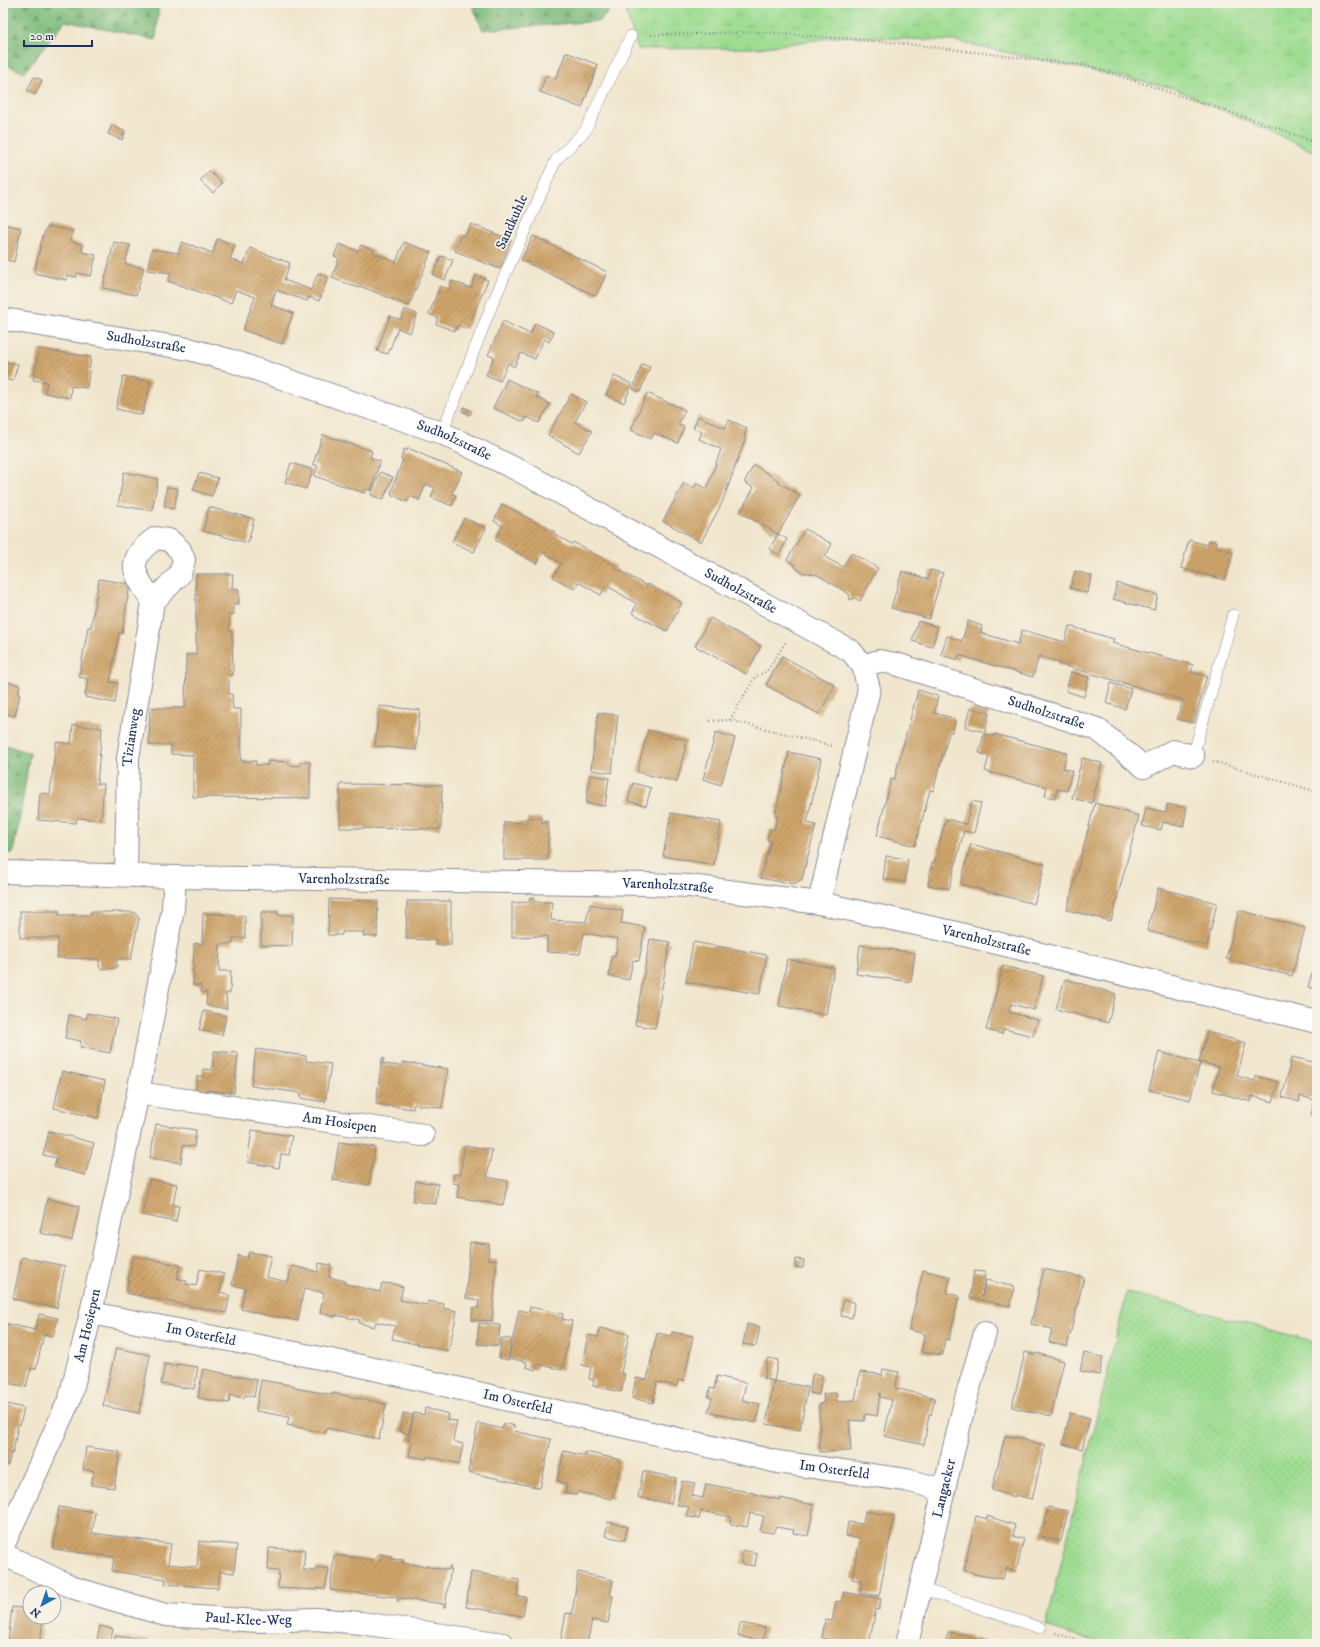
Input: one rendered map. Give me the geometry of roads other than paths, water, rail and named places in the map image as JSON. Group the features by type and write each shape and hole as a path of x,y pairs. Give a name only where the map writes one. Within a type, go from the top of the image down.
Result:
{"street":[{"name":"Sudholzstraße","path":"3,318 189,348 229,360 442,433 520,471 851,651 864,666 869,689 820,903"},
{"name":"Tizianweg","path":"126,875 128,758 153,602"},
{"name":"Sudholzstraße","path":"864,666 879,661 896,664 1098,729 1144,767 1173,751 1193,756"},
{"name":"Varenholzstraße","path":"3,872 175,877 654,884 690,886 820,903 948,931 1317,1022"},
{"name":"Am Hosiepen","path":"3,1546 70,1398 91,1313 138,1093 173,909 175,877"},
{"name":"Am Hosiepen","path":"138,1093 423,1135"},
{"name":"Im Osterfeld","path":"91,1313 361,1366 778,1462 906,1480 944,1490"},
{"name":"Langacker","path":"907,1644 965,1402 985,1333"},
{"name":"Paul-Klee-Weg","path":"3,1554 74,1588 166,1615 258,1621 315,1619 361,1623 503,1644"}],"lane":[{"name":"Sandkuhle","path":"442,433 493,302 556,160 585,131 631,36"},
{"path":"1193,756 1233,615"},
{"path":"920,1588 1040,1628"}]}
